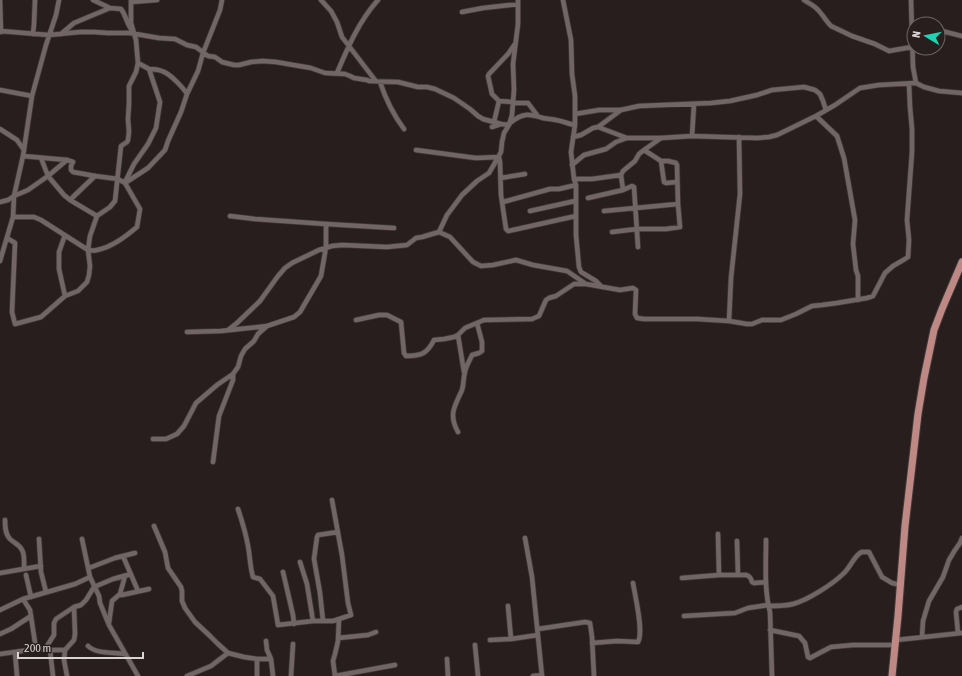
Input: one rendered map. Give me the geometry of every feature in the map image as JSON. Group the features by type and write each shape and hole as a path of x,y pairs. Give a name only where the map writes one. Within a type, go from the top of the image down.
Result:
{"main road":[{"path":"892,676 905,526 924,378 934,330 962,262"}],"street":[{"path":"0,0 0,32 49,35 87,32 134,34 175,39 187,45 196,47 208,56 215,57 222,62 234,65 263,61 276,62 312,68 325,73 348,74 354,78 369,81 398,82 412,86 440,90 463,103 478,116 489,121 510,124"},
{"path":"32,34 36,0"},
{"path":"0,261 1,253 13,217 14,196 23,156 32,96 59,0"},
{"path":"93,0 110,8 121,9 125,13 128,25 134,34"},
{"path":"7,238 15,243 12,312 15,324 41,317 65,296 78,291 87,282 90,266 88,250 90,236 97,216 115,202 120,146 127,142 129,135 129,86 136,72 138,63 137,48 131,23 131,1 157,0"},
{"path":"125,183 148,168 165,150 187,94 198,71 203,53 220,10 222,0"},
{"path":"321,0 331,11 337,22 342,37 348,46 377,81 394,116 404,129"},
{"path":"336,73 348,46 370,9 378,0"},
{"path":"563,0 571,40 572,74 575,88 575,124 571,152 576,185 576,235 579,267 581,272 596,280 602,287"},
{"path":"804,0 818,9 831,26 852,36 875,44 889,51 906,48"},
{"path":"911,0 912,16"},
{"path":"439,232 447,215 462,196 477,181 490,173 501,152 504,133 513,117 513,64 519,1 462,12"},
{"path":"61,34 74,23 110,8"},
{"path":"946,32 962,36"},
{"path":"497,123 498,101 492,94 488,76 515,44"},
{"path":"912,56 916,83"},
{"path":"138,63 149,68 156,68 167,72 187,94"},
{"path":"125,183 134,164 148,144 156,128 160,102 149,68"},
{"path":"572,165 584,155 606,149 616,142 627,138 692,136 738,138 777,135 816,116 860,88 879,85 916,83 935,90 962,93"},
{"path":"356,320 379,315 387,315 401,322 404,353 406,356 416,356 425,353 434,340 444,340 458,335 465,328 484,320 532,319 539,316 546,300 556,296 574,284 586,284 620,290 633,288 636,290 636,318 698,319 747,324 752,324 762,320 781,320 812,306 837,304 873,296 885,273 908,257 908,220 912,152 909,84"},
{"path":"575,114 599,110 620,110 639,106 694,104 730,100 757,95 772,90 789,88 815,90 824,100 826,110"},
{"path":"0,90 32,96"},
{"path":"498,101 528,103 537,115"},
{"path":"692,136 694,104"},
{"path":"513,117 529,114 534,110"},
{"path":"573,138 598,127 620,110"},
{"path":"529,114 575,124"},
{"path":"816,116 837,136 844,158 855,220 853,244 858,276 858,300"},
{"path":"598,127 627,138"},
{"path":"0,129 17,140 24,150"},
{"path":"0,133 5,131"},
{"path":"623,190 621,174 623,170 635,161 639,154 661,138"},
{"path":"729,321 730,290 740,194 738,138"},
{"path":"416,150 476,158 499,157"},
{"path":"612,232 680,227 677,165 676,163 668,160 661,161 644,150"},
{"path":"13,217 34,217 41,220 88,250 97,250 112,245 137,228 140,209 125,183 118,179 73,172 71,170 73,162 67,160 23,156"},
{"path":"499,157 506,229 508,231 576,216"},
{"path":"41,158 48,176 64,195 97,216"},
{"path":"0,202 8,200 28,190 67,160"},
{"path":"661,161 664,182 677,182"},
{"path":"501,178 525,174"},
{"path":"574,179 592,179 621,174"},
{"path":"70,200 95,176"},
{"path":"503,202 544,190 576,185"},
{"path":"588,198 623,190 632,186 634,187 638,247"},
{"path":"530,211 575,201"},
{"path":"604,211 678,204"},
{"path":"230,216 394,228"},
{"path":"187,332 267,326 294,318 300,312 321,276 326,247 326,224"},
{"path":"228,330 260,301 285,268 306,256 326,247 342,245 387,247 407,245 416,238 439,232 450,237 473,262 481,266 516,260 533,265 567,271 586,284"},
{"path":"65,235 59,252 59,269 65,296"},
{"path":"464,372 472,355 482,351 482,342 477,323"},
{"path":"153,439 166,439 177,434 184,426 196,403 217,385 233,374 238,367 240,356 254,341 258,334 267,326"},
{"path":"458,335 464,372 462,390 453,411 455,426 458,432"},
{"path":"214,462 219,416 233,380 233,374"},
{"path":"238,509 248,546 253,577 260,579 273,596 278,625 313,621 333,621 351,615 332,500"},
{"path":"5,520 5,528 10,539 17,543 23,552 24,569"},
{"path":"154,526 165,552 168,568 182,591 182,601 194,622 228,653 257,659 271,659"},
{"path":"323,621 314,559 317,537 318,535 338,532"},
{"path":"718,534 719,575"},
{"path":"525,538 532,577 542,675 533,676"},
{"path":"922,637 923,621 929,601 949,560 962,538"},
{"path":"39,539 42,577 46,592"},
{"path":"82,539 90,577 99,596 100,604 109,625 138,676"},
{"path":"766,540 766,582 770,612 772,676"},
{"path":"737,541 738,575"},
{"path":"684,616 735,613 748,608 792,604 802,601 831,584 845,572 857,556 862,552 868,552 882,577 892,583 900,585"},
{"path":"89,568 115,558 135,553"},
{"path":"109,625 113,599 119,595 128,575 123,556"},
{"path":"300,562 308,591 313,621"},
{"path":"0,573 41,566"},
{"path":"283,572 294,624"},
{"path":"26,575 31,597"},
{"path":"45,649 54,635 54,620 74,607 81,605 94,587 113,579 128,575 133,578 138,591"},
{"path":"682,578 719,575 749,575 754,583 766,582"},
{"path":"0,610 23,599 75,584 90,577"},
{"path":"592,643 638,642 640,638 639,621 632,584"},
{"path":"119,595 122,596 149,589"},
{"path":"23,599 30,610 36,649"},
{"path":"508,606 511,639"},
{"path":"67,676 64,660 65,650 74,640 74,607"},
{"path":"770,630 798,636 805,643 807,655 810,658 831,647 853,644 896,643 922,637 960,633 956,612 957,609 962,607"},
{"path":"0,634 31,616"},
{"path":"339,619 338,638 333,661 335,676 395,665"},
{"path":"538,629 588,622 590,623 594,676"},
{"path":"338,638 368,635 376,632"},
{"path":"490,640 538,635"},
{"path":"266,641 267,650 271,659 272,676"},
{"path":"291,676 293,644"},
{"path":"475,645 478,676"},
{"path":"88,646 96,650 125,654"},
{"path":"0,654 36,649 65,650"},
{"path":"50,650 53,676"},
{"path":"16,652 17,676"},
{"path":"187,676 211,666 228,653"},
{"path":"257,659 257,676"},
{"path":"447,659 448,676"}]}
